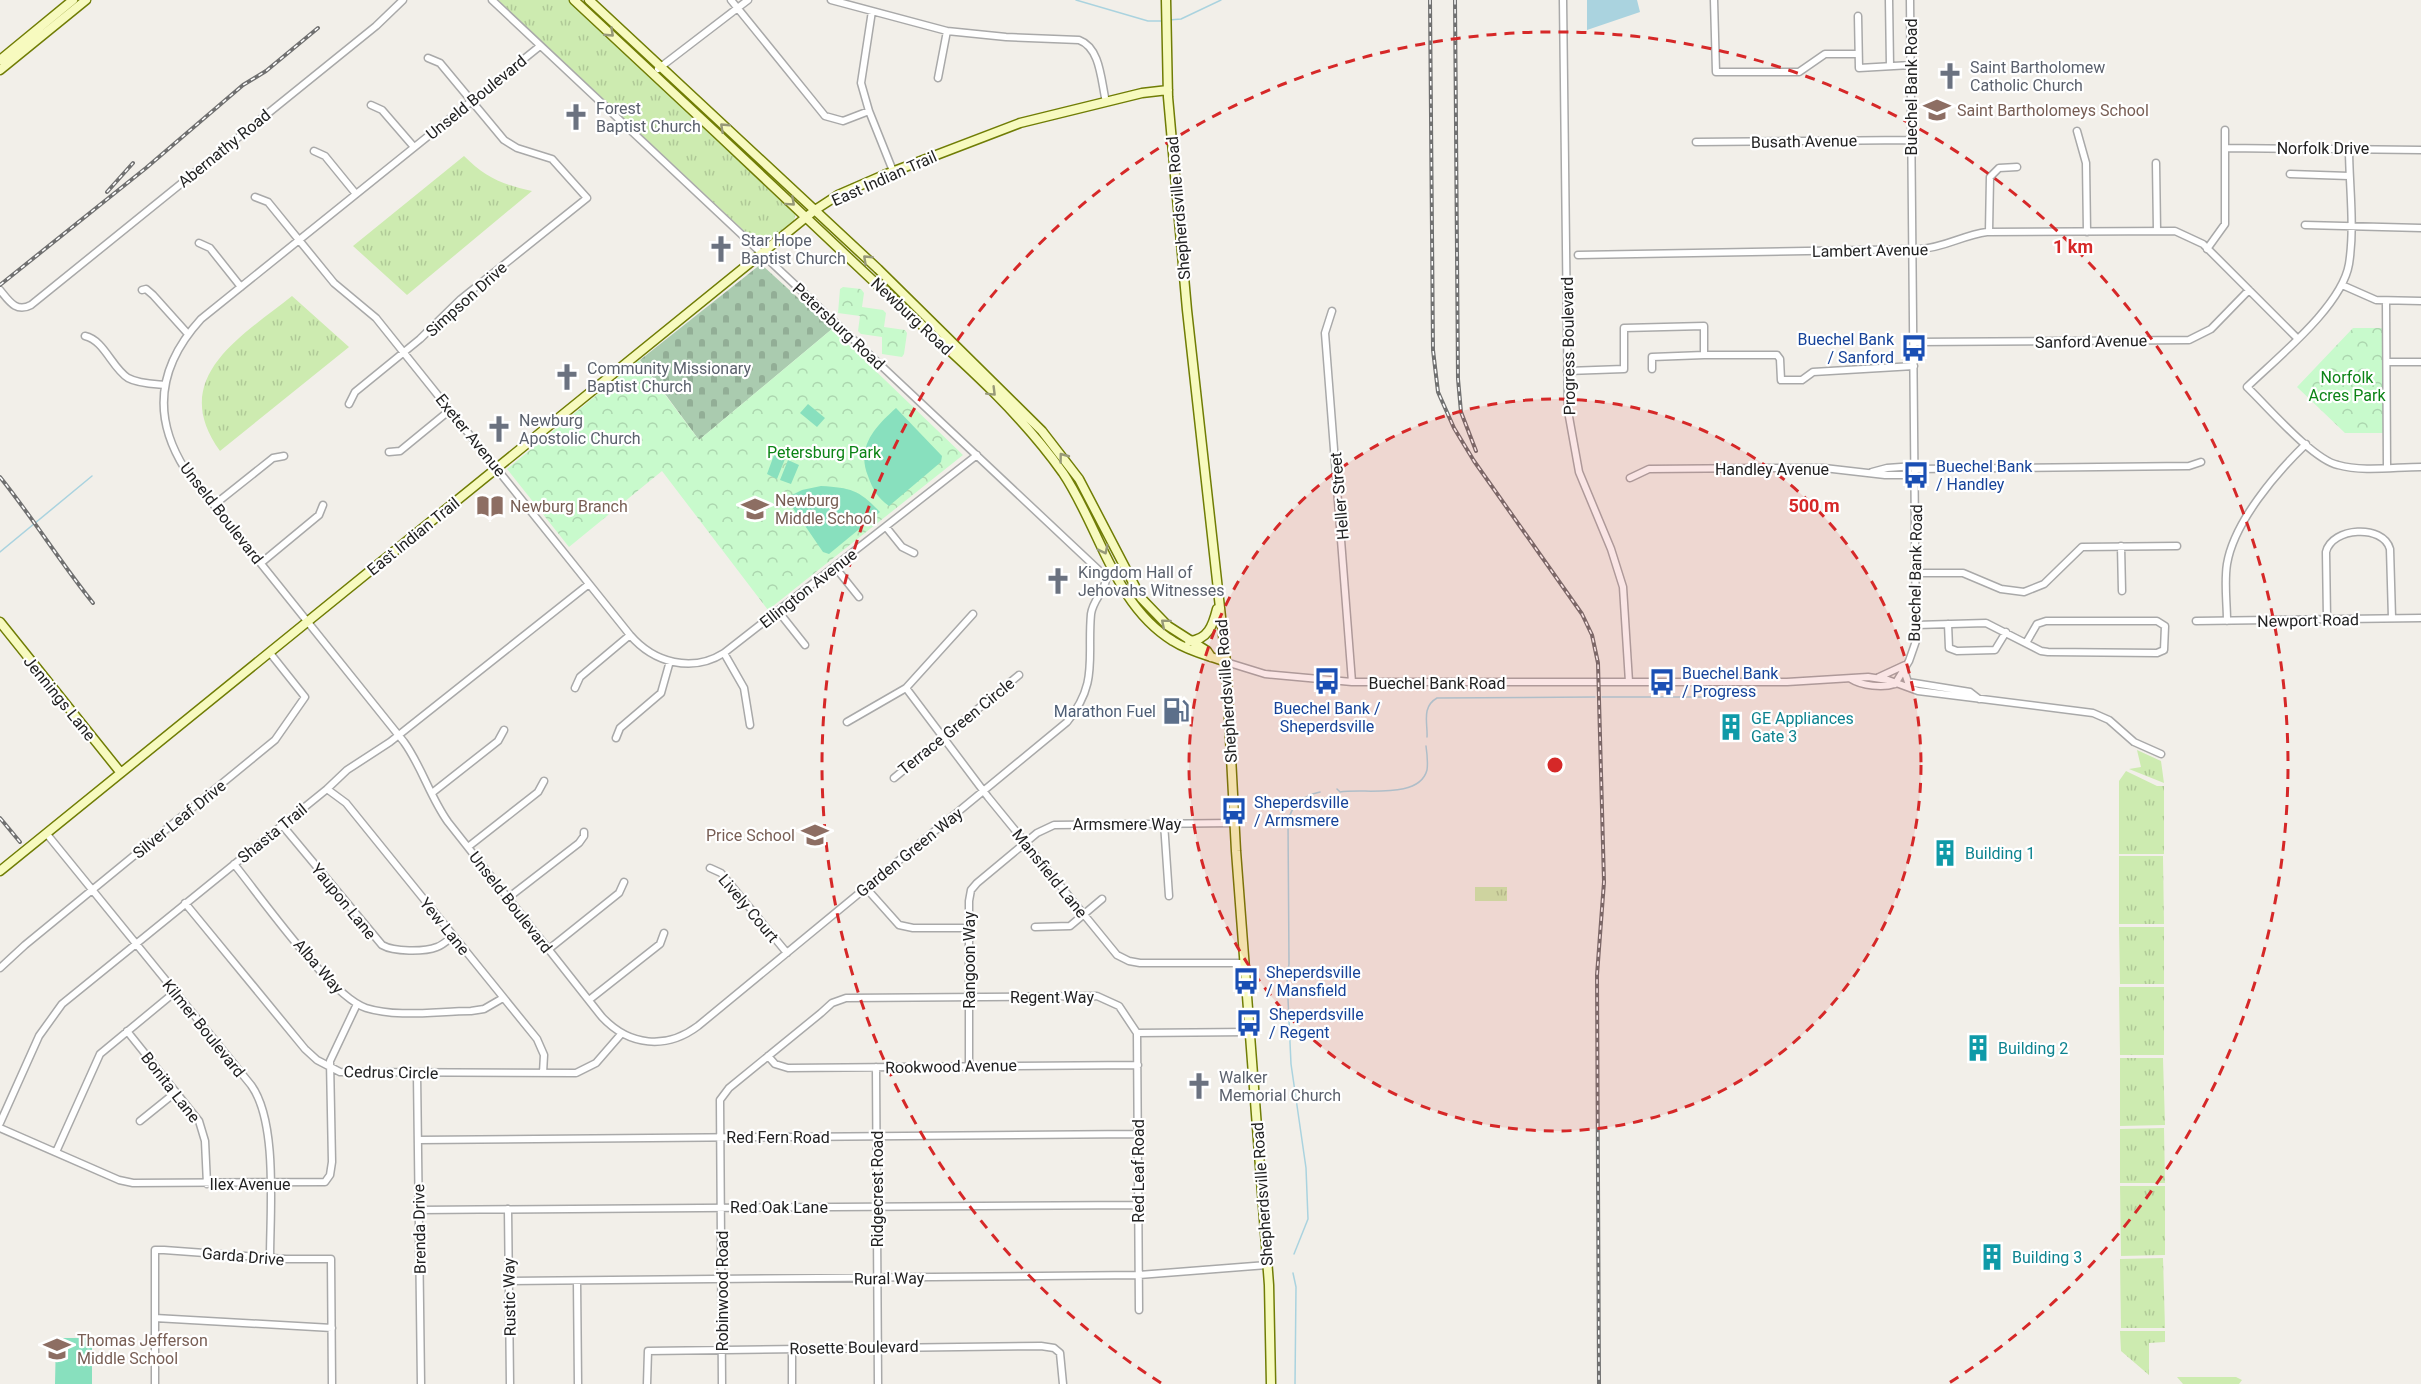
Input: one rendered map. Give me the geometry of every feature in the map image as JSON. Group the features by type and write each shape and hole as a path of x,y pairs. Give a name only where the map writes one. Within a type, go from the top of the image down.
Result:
{"main road":[{"path":"0,60 73,0"},
{"path":"0,70 86,0"},
{"name":"Newburg Road","path":"574,0 815,210 1002,388 1042,431 1079,479 1141,598 1156,616 1207,651 1211,657"},
{"name":"Newburg Road","path":"589,0 806,217 947,349 1041,445 1073,489 1127,594 1146,619 1176,643 1204,657 1226,662"},
{"name":"Shepherdsville Road","path":"1166,0 1168,90 1187,310 1226,662 1234,823 1268,1265 1271,1384"},
{"name":"East Indian Trail","path":"0,871 815,210 838,195 893,171 1020,123 1168,90"},
{"path":"1188,640 1201,638 1209,632 1219,600"},
{"name":"Jennings Lane","path":"0,622 121,773"}],"street":[{"name":"Abernathy Road","path":"0,290 12,304 21,308 28,307 376,26 403,0"},
{"name":"Petersburg Road","path":"492,0 1107,580"},
{"path":"731,0 825,117 843,122 869,111"},
{"path":"657,70 748,0"},
{"path":"831,0 947,31 1085,42 1094,52 1106,102"},
{"name":"Progress Boulevard","path":"1563,0 1567,371 1570,431 1579,472 1611,549 1623,587 1629,682"},
{"path":"1714,0 1716,72 1799,72 1825,54 1858,54"},
{"path":"1889,0 1890,66"},
{"name":"Buechel Bank Road","path":"1226,662 1265,674 1352,682 1629,682 1851,679 1857,677 1888,680 1895,684 1908,663 1915,645 1916,625 1910,0"},
{"path":"872,11 861,75 869,111 893,171"},
{"path":"1858,16 1858,68 1911,65"},
{"path":"938,78 947,31"},
{"name":"Unseld Boulevard","path":"540,46 201,319 175,355 165,386 164,417 173,449 185,469 399,736 419,764 440,810 468,847 608,1023 622,1033"},
{"path":"428,58 440,63 471,101"},
{"name":"Simpson Drive","path":"350,404 355,392 404,352 461,299 587,198 552,159 517,148 504,140 471,101"},
{"path":"371,105 382,110 414,147"},
{"path":"2207,249 2225,224 2225,130"},
{"path":"2077,131 2086,163 2087,232"},
{"name":"Busath Avenue","path":"1696,142 1911,140"},
{"name":"Norfolk Drive","path":"2225,148 2421,150"},
{"path":"2349,148 2349,264 2342,285 2332,301 2247,387 2318,456 2334,464 2421,467"},
{"path":"314,151 325,156 356,194"},
{"path":"2156,163 2157,231"},
{"path":"1989,232 1990,177 1999,168 2017,166"},
{"path":"2290,174 2349,176"},
{"name":"Exeter Avenue","path":"255,197 268,202 334,283 369,310 643,649 670,661 697,663 724,653"},
{"path":"2305,225 2421,228"},
{"name":"Lambert Avenue","path":"1578,255 1937,248 1967,235 1989,232 2157,231 2186,234 2207,249 2297,338"},
{"path":"199,243 210,248 241,287"},
{"path":"2342,285 2369,299 2421,301"},
{"path":"142,290 146,289 153,294 188,334"},
{"name":"Sanford Avenue","path":"1914,342 2189,340 2211,329 2249,290"},
{"path":"2386,301 2386,467"},
{"name":"Heller Street","path":"1332,311 1325,333 1352,682"},
{"path":"1567,371 1624,369 1624,328 1704,326 1704,355"},
{"path":"85,336 96,342 126,376 137,381 165,386"},
{"path":"1652,369 1652,357 1704,355 1777,355 1780,359 1780,380 1802,380 1813,372 1914,366"},
{"path":"2387,362 2421,362"},
{"path":"389,452 399,451 450,410"},
{"path":"2227,621 2227,567 2233,542 2280,471 2306,444"},
{"name":"Ellington Avenue","path":"724,653 976,455"},
{"path":"214,505 273,458 284,456"},
{"name":"Handley Avenue","path":"1630,478 1648,469 1824,468 1869,472 2188,466 2201,462"},
{"path":"261,563 319,515 323,505"},
{"path":"886,526 902,547 914,553"},
{"path":"2327,620 2325,552 2330,543 2344,533 2375,533 2387,541 2390,549 2392,618"},
{"path":"2121,546 2121,591"},
{"path":"1916,573 1963,573 2001,589 2024,592 2043,584 2078,549 2177,546"},
{"path":"835,567 859,597"},
{"name":"Garden Green Way","path":"622,1033 637,1040 654,1042 684,1035 1060,728 1078,706 1091,671 1093,607 1107,580"},
{"name":"Shasta Trail","path":"0,1123 39,1036 53,1014 185,903 327,789 354,764 399,736 589,584"},
{"path":"778,611 805,645"},
{"path":"847,722 906,688 973,614"},
{"name":"Newport Road","path":"2196,621 2421,618"},
{"path":"1916,625 1986,623 2006,632 2026,643 2042,651 2157,653 2164,650 2166,632 2165,626 2157,621 2046,621 2037,624 2026,643"},
{"path":"1948,624 1949,648 1957,651 1995,650 2006,632"},
{"path":"575,688 580,677 630,635"},
{"name":"Silver Leaf Drive","path":"0,968 92,889 271,744 301,706 305,695 270,653"},
{"path":"724,653 744,688 750,725"},
{"path":"616,738 620,728 661,693 670,661"},
{"path":"1876,678 1891,674 1908,663"},
{"path":"1904,670 1908,682 1970,692 1980,699"},
{"name":"Terrace Green Circle","path":"894,778 1018,675"},
{"path":"1851,679 1856,683 1887,687 1895,684 1918,691 2093,713 2109,720 2134,742 2160,754"},
{"name":"Mansfield Lane","path":"906,688 1025,843 1118,955 1129,961 1245,963"},
{"path":"432,793 498,741 504,730"},
{"path":"468,847 538,792 544,780"},
{"name":"Yew Lane","path":"327,789 346,803 540,1043 544,1055 543,1073"},
{"path":"1164,823 1169,896"},
{"name":"Armsmere Way","path":"1025,843 1044,828 1054,825 1234,823"},
{"name":"Yaupon Lane","path":"282,825 382,945 393,949 434,948 453,936"},
{"path":"508,898 579,843 584,836 584,831"},
{"name":"Kilmer Boulevard","path":"46,833 251,1085 262,1104 268,1129 270,1258"},
{"name":"Rangoon Way","path":"969,1066 969,901 974,886 1025,843"},
{"name":"Alba Way","path":"234,864 332,984 345,997 357,1004 390,1011 471,1011 484,1009 503,998"},
{"name":"Lively Court","path":"710,868 721,873 787,953"},
{"path":"549,949 619,893 624,882"},
{"path":"866,888 890,918 903,927 969,928"},
{"path":"1035,927 1067,927 1102,899"},
{"name":"Cedrus Circle","path":"185,903 304,1049 331,1068 350,1074 576,1072 589,1068 607,1053 622,1033"},
{"path":"589,999 660,944 664,933"},
{"path":"56,1152 97,1059 175,992"},
{"name":"Regent Way","path":"837,1001 853,998 1102,997 1119,1006 1137,1033"},
{"name":"Robinwood Road","path":"722,1384 720,1138 722,1097 768,1056 837,1001"},
{"name":"Ilex Avenue","path":"0,1128 126,1182 270,1184 327,1181 330,1175 330,1061 357,1004"},
{"name":"Bonita Lane","path":"127,1031 195,1115 204,1133 207,1184"},
{"path":"1137,1033 1250,1032"},
{"name":"Red Leaf Road","path":"1137,1033 1139,1310"},
{"name":"Rookwood Avenue","path":"768,1056 775,1064 788,1068 1138,1065"},
{"name":"Ridgecrest Road","path":"876,1067 878,1384"},
{"name":"Brenda Drive","path":"417,1074 421,1384"},
{"path":"140,1121 176,1092"},
{"name":"Red Fern Road","path":"418,1140 1138,1134"},
{"name":"Red Oak Lane","path":"419,1210 1138,1205"},
{"name":"Rustic Way","path":"508,1209 510,1384"},
{"name":"Garda Drive","path":"155,1318 155,1250 270,1258 331,1259 332,1328"},
{"name":"Rural Way","path":"509,1281 1139,1275 1268,1265"},
{"path":"577,1281 578,1384"},
{"path":"155,1384 155,1318 332,1328 332,1384"},
{"name":"Rosette Boulevard","path":"647,1384 648,1351 1041,1346 1054,1348 1059,1352 1062,1360 1063,1384"},
{"path":"792,1348 792,1384"}],"green space":[{"path":"498,0 570,0 796,213 794,220 764,245 759,245"},
{"path":"464,156 495,179 532,191 407,295 353,246"},
{"path":"761,264 832,329 699,440 640,360"},
{"path":"843,287 861,289 864,293 862,307 883,310 886,313 884,327 905,330 907,333 902,357 882,354 882,337 861,334 858,331 860,316 838,313 840,289"},
{"path":"292,296 349,347 220,451 206,425 202,402 206,380 217,361 233,343"},
{"name":"Norfolk Acres Park","path":"2353,328 2383,328 2383,433 2345,433 2297,387"},
{"name":"Petersburg Park","path":"832,329 963,455 768,610 662,471 569,547 507,469 639,360 699,440"},
{"path":"808,404 825,418 817,427 800,413"},
{"path":"896,408 942,456 941,462 889,506 878,496 872,485 864,456 875,430"},
{"path":"774,455 785,459 777,479 767,474"},
{"path":"788,460 799,465 791,484 780,480"},
{"path":"821,486 848,489 866,499 880,512 829,554 823,552 786,498 802,490"},
{"path":"2137,750 2161,761 2164,783 2129,769 2141,767"},
{"path":"2126,771 2157,786 2164,786 2164,854 2119,854 2119,781"},
{"path":"2119,856 2163,856 2164,924 2119,924"},
{"path":"1475,887 1507,887 1507,901 1475,901"},
{"path":"2119,927 2164,927 2164,984 2120,984"},
{"path":"2119,987 2164,987 2164,1055 2120,1055"},
{"path":"2120,1058 2163,1058 2165,1125 2120,1126"},
{"path":"2164,1128 2165,1183 2120,1183 2120,1129"},
{"path":"2120,1186 2165,1186 2165,1255 2121,1256"},
{"path":"2163,1258 2165,1328 2121,1328 2120,1259"},
{"path":"2120,1331 2165,1331 2165,1342 2149,1343 2149,1375 2121,1351"},
{"path":"56,1338 92,1338 92,1384 55,1384"},
{"path":"2177,1377 2236,1377 2242,1380 2239,1384 2183,1384"}],"water":[{"path":"1587,0 1637,0 1640,12 1587,30"}],"waterway":[{"path":"1076,0 1148,21 1162,21"},
{"path":"1169,20 1181,19 1221,0"},
{"path":"0,552 92,476"},
{"path":"1427,737 1427,711 1437,698 1595,697"},
{"path":"1602,697 1709,697"},
{"path":"1337,789 1340,792 1390,791 1413,786 1422,779 1427,770 1426,746"},
{"path":"1294,1254 1308,1219 1306,1168 1291,1064 1287,977 1289,964 1288,823 1292,811 1299,802 1320,792"},
{"path":"1293,1273 1296,1287 1295,1384"}],"railway":[{"path":"1430,0 1433,350 1438,392 1454,428 1474,461 1582,614 1592,635 1598,663 1604,882 1597,975 1599,1384"},
{"path":"1455,0 1458,379 1461,412 1476,451"},
{"path":"0,285 146,168 243,85 266,71 318,28"},
{"path":"107,192 133,163"},
{"path":"0,477 93,603"},
{"path":"0,818 20,842"}],"place":[{"name":"Saint Bartholomew Catholic Church","path":"1950,76"},
{"name":"Saint Bartholomeys School","path":"1937,110"},
{"name":"Forest Baptist Church","path":"576,117"},
{"name":"Star Hope Baptist Church","path":"721,249"},
{"name":"Buechel Bank / Sanford","path":"1914,348"},
{"name":"Community Missionary Baptist Church","path":"567,377"},
{"name":"Newburg Apostolic Church","path":"499,429"},
{"name":"Buechel Bank / Handley","path":"1916,475"},
{"name":"Newburg Branch","path":"490,506"},
{"name":"Newburg Middle School","path":"755,509"},
{"name":"Kingdom Hall of Jehovahs Witnesses","path":"1058,581"},
{"name":"Buechel Bank / Sheperdsville","path":"1327,681"},
{"name":"Buechel Bank / Progress","path":"1662,682"},
{"name":"Marathon Fuel","path":"1176,711"},
{"name":"GE Appliances Gate 3","path":"1731,727"},
{"name":"Sheperdsville / Armsmere","path":"1234,811"},
{"name":"Price School","path":"815,835"},
{"name":"Building 1","path":"1945,853"},
{"name":"Sheperdsville / Mansfield","path":"1246,981"},
{"name":"Sheperdsville / Regent","path":"1249,1023"},
{"name":"Building 2","path":"1978,1048"},
{"name":"Walker Memorial Church","path":"1199,1086"},
{"name":"Building 3","path":"1992,1257"},
{"name":"Thomas Jefferson Middle School","path":"57,1349"}]}
